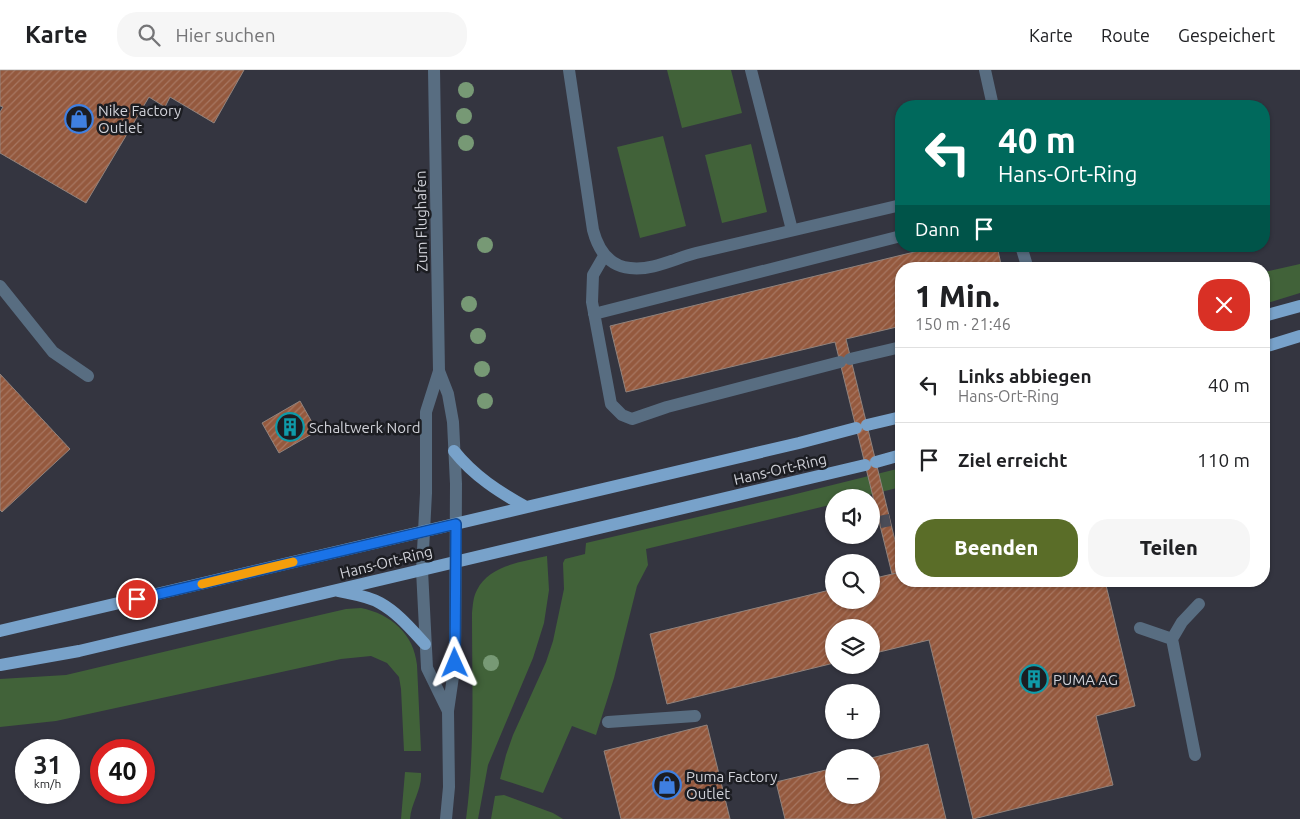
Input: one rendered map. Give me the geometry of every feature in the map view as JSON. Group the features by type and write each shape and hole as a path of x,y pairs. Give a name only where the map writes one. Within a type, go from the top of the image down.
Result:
{"main road":[{"path":"1270,314 1300,306"},
{"path":"1270,345 1300,336"},
{"name":"Hans-Ort-Ring","path":"0,632 895,419"},
{"path":"454,451 476,475 506,496 526,507"},
{"name":"Hans-Ort-Ring","path":"0,665 79,651 895,457"},
{"path":"336,591 366,597 380,604 395,614 425,644"}],"street":[{"name":"Zum Flughafen","path":"434,70 439,371 426,412 426,493 422,570 427,668 448,711"},
{"path":"569,70 592,230 596,243 604,256 616,264 629,268 645,268 688,255 895,206"},
{"path":"751,70 792,230"},
{"path":"985,70 992,100"},
{"path":"594,314 895,238"},
{"path":"604,256 593,275 592,302 594,314 611,404 622,415 632,419 666,407 895,348"},
{"path":"0,286 53,352 88,376"},
{"name":"Zum Flughafen","path":"439,371 448,394 453,422 456,524 455,663 448,711 449,787 446,819"},
{"path":"1195,755 1172,639 1182,622 1198,604"},
{"path":"1140,628 1172,639"},
{"path":"608,722 696,716"}],"green space":[{"path":"667,70 731,70 742,113 682,128"},
{"path":"663,136 686,226 640,238 617,147"},
{"path":"751,144 767,212 722,223 705,155"},
{"path":"1300,264 1300,293 1270,302 1270,271"},
{"path":"895,469 895,488 880,492 880,489 825,489 825,506 646,549 648,565 637,586 614,678 596,735 572,726 543,793 500,779 513,735 546,662 553,641 564,589 563,563 565,559 585,554 586,543"},
{"path":"547,556 549,590 544,623 533,658 488,765 478,819 466,819 472,742 473,601 477,590 489,575 507,566"},
{"path":"361,608 391,620 406,635 411,644 417,665 421,751 404,751 399,677 387,663 371,656 341,659 56,721 0,727 0,679 66,675 346,609"},
{"path":"405,772 421,773 420,785 410,819 401,819"},
{"path":"504,795 553,813 563,819 491,819 495,796"}],"building":[{"path":"0,70 244,70 214,123 170,97 165,107 149,97 86,203 0,153 0,112 3,107 0,106"},
{"path":"914,252 998,252 1000,262 895,262 895,327 846,339 895,540 895,573 892,574 880,525 880,489 871,489 835,342 626,392 610,326"},
{"path":"0,374 70,449 2,512 0,510"},
{"name":"Schaltwerk Nord","path":"300,401 317,431 279,453 262,423"},
{"name":"PUMA AG","path":"895,573 895,587 1106,587 1135,706 1096,716 1113,785 973,819 929,640 880,652 880,619 825,619 825,665 667,704 650,634 825,591 825,609 880,609 880,577"},
{"name":"Puma Factory Outlet","path":"707,725 730,819 621,819 604,751"},
{"path":"928,744 946,819 785,819 776,782 825,770 825,804 880,804 880,756"}],"tunnel":[{"path":"880,522 890,520"}],"slow traffic":[{"path":"202,584 293,562"}],"place":[{"name":"Nike Factory Outlet","path":"79,119"},
{"name":"Schaltwerk Nord","path":"290,427"},
{"name":"PUMA AG","path":"1034,679"},
{"name":"Puma Factory Outlet","path":"667,785"}],"route":[{"path":"137,599 456,524 455,663"}]}
